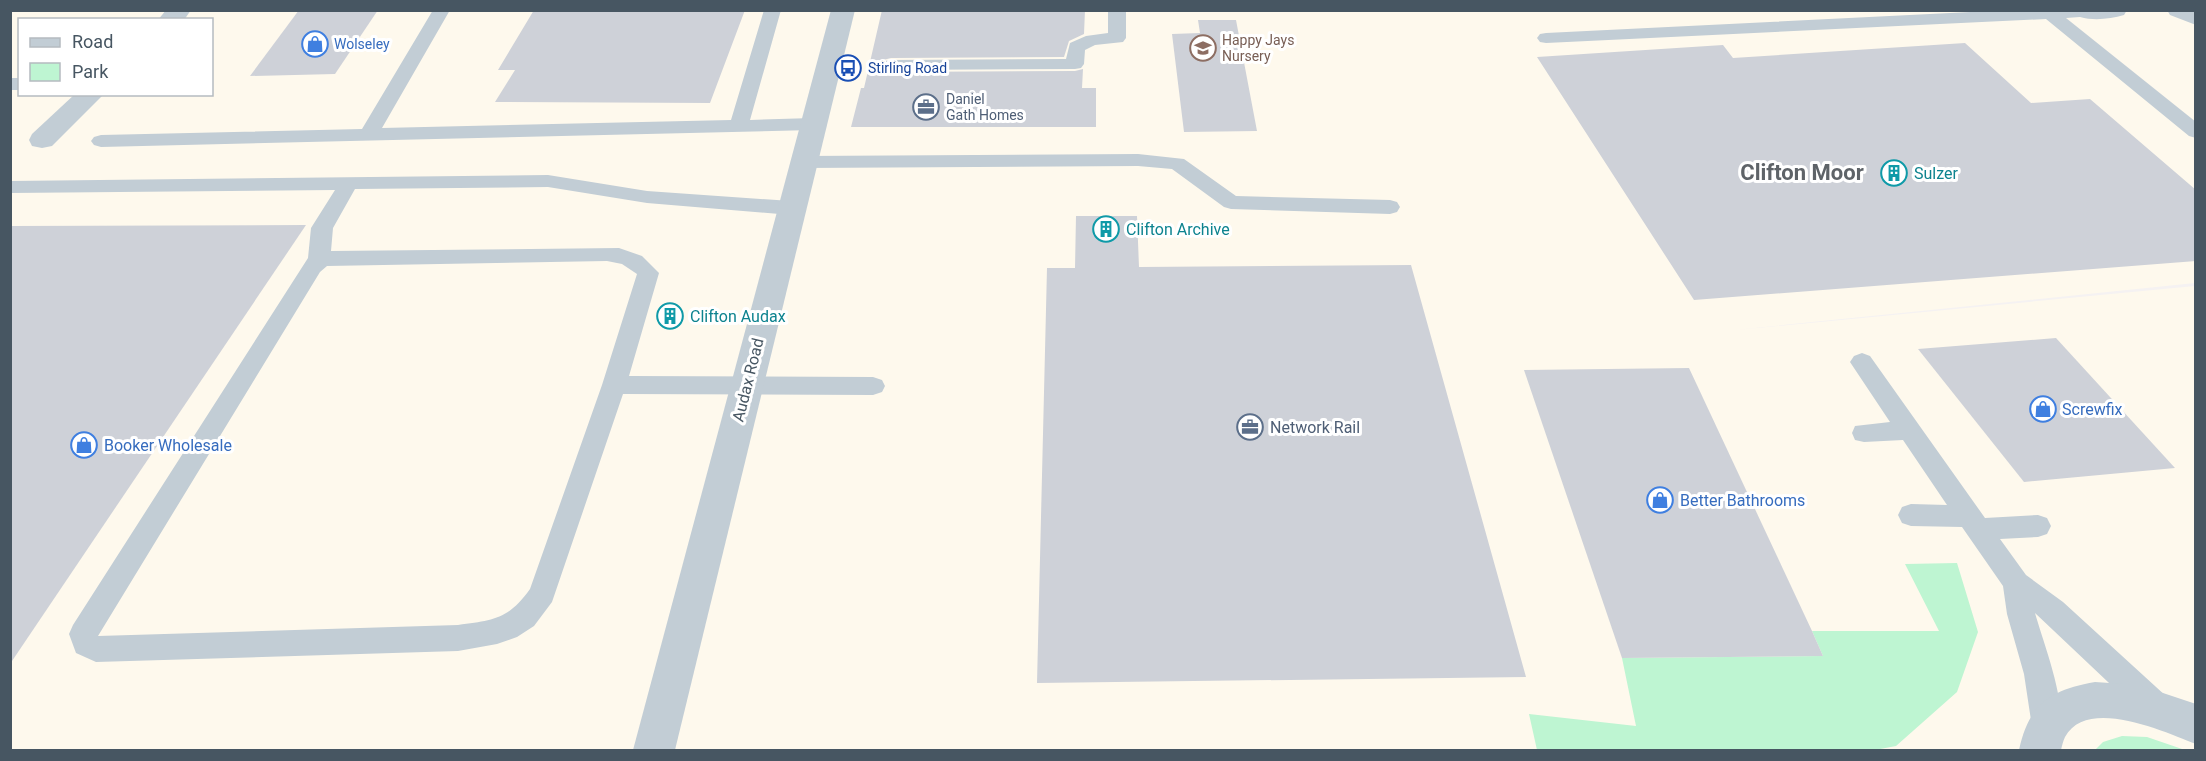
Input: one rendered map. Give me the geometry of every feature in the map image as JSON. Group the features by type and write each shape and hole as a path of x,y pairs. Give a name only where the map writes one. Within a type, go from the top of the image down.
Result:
{"street":[{"name":"Audax Road","path":"654,750 843,10"},
{"path":"2088,12 2116,10"},
{"path":"2178,10 2196,18"},
{"path":"42,140 89,96"},
{"path":"2043,739 2064,710 2090,701 2122,700 2178,717"}],"lane":[{"path":"368,135 442,10"},
{"path":"739,126 773,10"},
{"path":"891,65 1075,64 1076,47 1092,40 1117,38 1117,10"},
{"path":"1546,38 2088,12"},
{"path":"2050,14 2196,132"},
{"path":"1977,17 1998,34"},
{"path":"101,141 813,124"},
{"path":"803,162 1148,161 1177,163 1230,202 1390,207"},
{"path":"10,188 548,181 647,196 791,208"},
{"path":"319,261 322,228 349,183"},
{"path":"607,254 629,258 641,265 648,273 614,385 542,594 521,621 511,628 458,638 96,649 88,646 84,641 83,634 312,267 319,261 329,258 607,254"},
{"path":"1862,362 2016,583 2053,611 2178,717"},
{"path":"614,385 873,386"},
{"path":"1864,433 1910,430"},
{"path":"1911,515 2038,526"},
{"path":"2016,583 2020,614 2039,674 2043,739"}],"shaded area":[{"path":"10,11 2195,11 2195,283 1725,331 2195,286 2195,750 11,750"}],"green space":[{"path":"1957,563 1978,632 1957,692 1896,746 1875,750 1537,750 1529,714 1636,726 1622,658 1823,656 1812,631 1939,631 1905,564"},
{"path":"2122,736 2147,737 2185,750 2095,750 2103,742"}],"building":[{"name":"Wolseley","path":"299,10 378,10 335,74 250,76"},
{"path":"534,10 745,10 710,103 495,102 515,70 498,70"},
{"path":"882,10 1085,10 1084,34 1069,41 1064,57 891,58 883,60 880,65 883,70 891,72 1075,71 1083,69 1082,88 1096,88 1096,127 851,127 861,88 864,88"},
{"path":"1198,20 1236,20 1257,131 1184,132 1172,34 1200,33"},
{"name":"Sulzer","path":"1965,43 2031,103 2090,99 2196,190 2196,261 1694,300 1537,57 1723,45 1733,58"},
{"name":"Network Rail","path":"1076,216 1137,216 1139,267 1411,265 1526,677 1037,683 1047,268 1075,268"},
{"name":"Booker Wholesale","path":"306,225 10,664 10,226"},
{"name":"Screwfix","path":"2056,338 2175,468 2024,482 1918,349"},
{"name":"Better Bathrooms","path":"1689,368 1823,656 1622,658 1524,370"}],"place":[{"name":"Wolseley","path":"315,44"},
{"name":"Happy Jays Nursery","path":"1203,48"},
{"name":"Stirling Road","path":"848,68"},
{"name":"Daniel Gath Homes","path":"926,107"},
{"name":"Sulzer","path":"1894,173"},
{"name":"Clifton Archive","path":"1106,229"},
{"name":"Clifton Audax","path":"670,316"},
{"name":"Screwfix","path":"2043,409"},
{"name":"Network Rail","path":"1250,427"},
{"name":"Booker Wholesale","path":"84,445"},
{"name":"Better Bathrooms","path":"1660,500"}],"district":[{"name":"Clifton Moor","path":"1802,172"}]}
